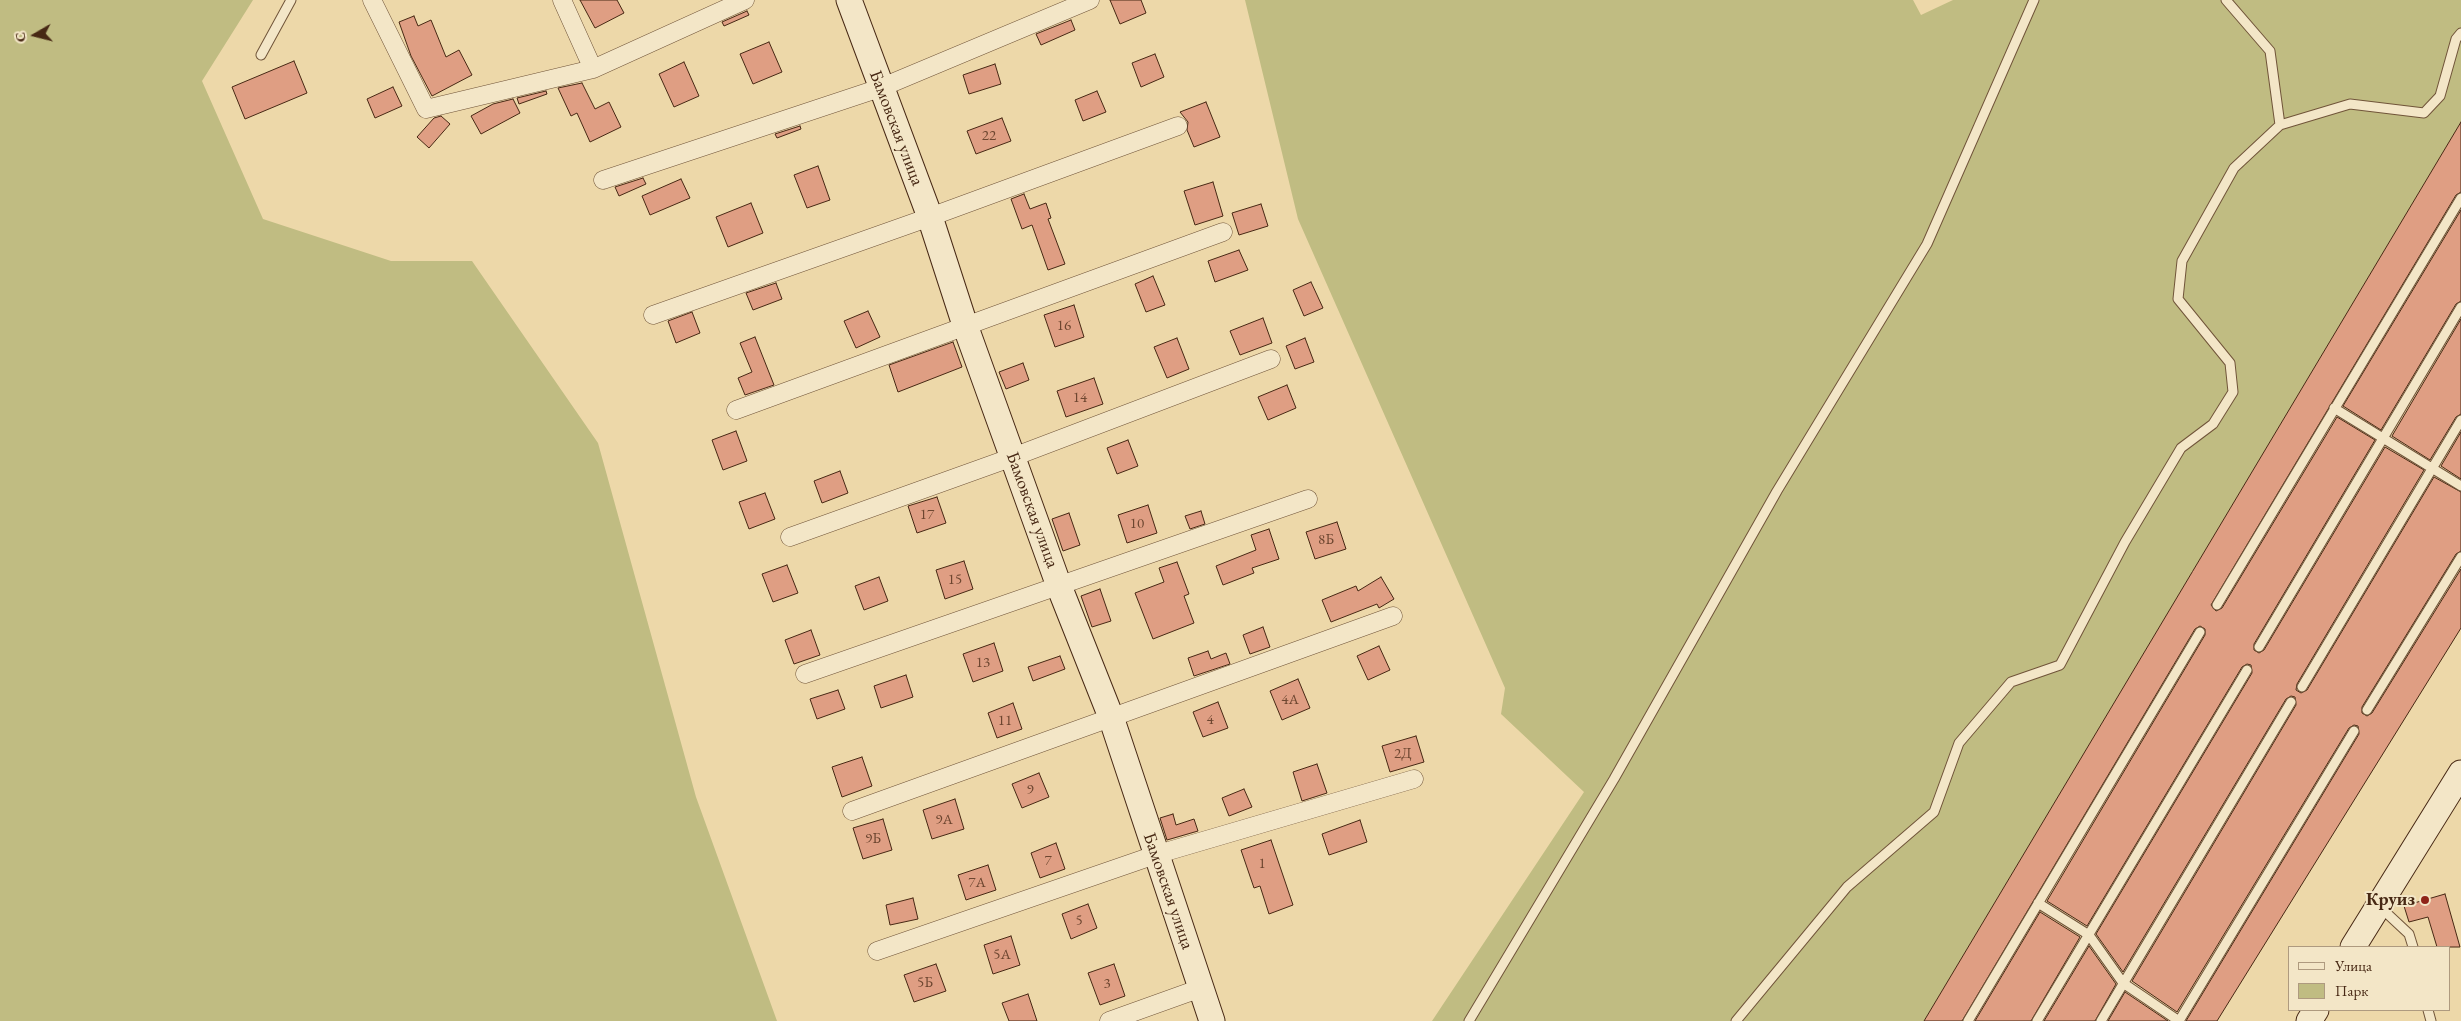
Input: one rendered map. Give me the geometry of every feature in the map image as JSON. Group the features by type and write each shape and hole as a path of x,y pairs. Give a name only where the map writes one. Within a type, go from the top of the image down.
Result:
{"street":[{"path":"372,0 426,109 593,69 744,0"},
{"path":"562,0 593,69"},
{"name":"Бамовская улица","path":"849,0 880,88 930,218 965,325 1059,586 1111,717 1155,855 1212,1021"},
{"path":"603,180 880,88 1090,0"},
{"path":"653,315 930,218 1178,126"},
{"path":"736,410 1223,232"},
{"path":"790,537 1013,457 1271,359"},
{"path":"805,674 1308,499"},
{"path":"852,811 1393,616"},
{"path":"877,951 1155,855 1414,779"},
{"path":"2354,946 2378,905 2458,785"},
{"path":"1109,1021 1201,988"}],"lane":[{"path":"261,55 291,0"},
{"path":"1469,1021 1614,779 1777,491 1927,244 2034,0"},
{"path":"2226,0 2270,51 2280,125"},
{"path":"1736,1021 1847,887 1934,812 1959,743 2011,682 2060,665 2125,542 2181,448 2213,424 2234,392 2230,363 2178,299 2182,262 2234,168 2280,125 2350,104 2424,113 2440,96 2456,39 2461,33"},
{"path":"2217,605 2461,198"},
{"path":"2259,647 2461,307"},
{"path":"2334,408 2461,486"},
{"path":"2302,687 2461,420"},
{"path":"2367,710 2461,557"},
{"path":"1968,1021 2200,632"},
{"path":"2037,1021 2247,670"},
{"path":"2101,1021 2291,702"},
{"path":"2038,903 2089,935 2123,983 2179,1021 2354,731"},
{"path":"2378,905 2409,934 2412,946"}],"green space":[{"path":"0,0 253,0 202,81 263,219 391,261 472,261 598,443 696,797 777,1021 0,1021"},
{"path":"1245,0 1913,0 1921,15 1953,0 2461,0 2461,122 1924,1021 1432,1021 1584,792 1501,714 1505,688 1298,219"}],"building":[{"path":"580,0 617,0 624,13 595,28"},
{"path":"1110,0 1141,0 1146,13 1120,24"},
{"path":"747,11 749,15 724,26 722,22"},
{"path":"414,16 418,26 431,20 446,57 459,50 472,75 432,96 411,56 399,22"},
{"path":"1071,20 1075,30 1041,45 1036,34"},
{"path":"769,42 782,72 753,84 740,54"},
{"path":"1155,54 1164,77 1141,87 1132,63"},
{"path":"294,61 307,93 245,119 232,87"},
{"path":"684,62 699,96 674,107 659,74"},
{"path":"995,64 1001,84 969,94 963,75"},
{"path":"582,83 595,109 609,102 621,127 590,142 577,113 571,116 558,88"},
{"path":"393,87 402,106 375,118 367,99"},
{"path":"546,91 547,94 519,104 517,98"},
{"path":"1097,91 1106,112 1083,121 1075,100"},
{"path":"513,99 520,113 481,134 471,116 493,104"},
{"path":"1206,102 1220,137 1194,147 1187,130 1188,122 1180,112"},
{"path":"441,116 450,124 429,148 417,137 434,118"},
{"path":"1002,118 1011,141 976,154 967,131"},
{"path":"2461,122 2461,192 2456,195 2211,605 2216,611 2222,608 2337,417 2375,440 2254,644 2254,650 2259,653 2264,650 2385,447 2424,470 2297,684 2296,690 2301,693 2307,690 2434,477 2461,492 2461,551 2456,554 2362,707 2362,713 2367,716 2372,713 2461,569 2461,628 2217,1021 2186,1021 2359,734 2358,726 2354,725 2349,728 2177,1012 2132,981 2296,705 2295,697 2291,696 2286,699 2123,972 2096,934 2252,673 2251,665 2247,664 2242,667 2087,926 2047,901 2205,635 2205,629 2200,626 2195,629 1962,1021 1924,1021"},
{"path":"800,126 801,129 777,138 775,134"},
{"path":"818,166 830,200 807,208 794,175"},
{"path":"643,178 646,184 619,196 615,187"},
{"path":"681,179 690,198 650,215 642,196"},
{"path":"1213,182 1223,216 1195,225 1184,191"},
{"path":"1024,194 1030,209 1046,203 1051,218 1048,219 1065,264 1048,270 1032,225 1022,229 1011,199"},
{"path":"751,203 763,233 728,247 716,217"},
{"path":"1261,204 1268,226 1239,235 1232,213"},
{"path":"2461,210 2461,301 2456,304 2381,430 2343,406"},
{"path":"1239,250 1248,270 1215,282 1208,261"},
{"path":"1153,276 1165,305 1146,312 1135,284"},
{"path":"1311,282 1323,308 1304,316 1293,290"},
{"path":"776,283 782,299 753,310 746,293"},
{"path":"1074,305 1084,337 1055,347 1044,315"},
{"path":"868,311 880,337 856,348 844,321"},
{"path":"692,312 700,333 676,343 668,321"},
{"path":"1263,318 1272,343 1240,355 1230,331"},
{"path":"2461,319 2461,414 2456,417 2430,460 2392,436"},
{"path":"755,337 774,385 745,395 738,378 752,372 740,343"},
{"path":"1177,338 1189,369 1167,378 1154,347"},
{"path":"1305,338 1314,362 1295,369 1286,346"},
{"path":"953,342 962,367 898,392 889,365"},
{"path":"1023,363 1029,380 1006,389 999,372"},
{"path":"1094,378 1103,404 1066,417 1057,391"},
{"path":"1287,385 1296,408 1268,420 1258,397"},
{"path":"736,431 747,461 723,470 712,440"},
{"path":"2461,432 2461,479 2441,466"},
{"path":"1128,440 1138,466 1117,474 1107,448"},
{"path":"840,471 848,493 822,503 814,481"},
{"path":"765,493 775,519 749,529 739,502"},
{"path":"937,497 946,523 917,533 908,506"},
{"path":"1148,505 1157,533 1127,543 1118,515"},
{"path":"1201,511 1205,524 1190,529 1185,516"},
{"path":"1069,513 1080,545 1063,551 1052,519"},
{"path":"1337,522 1346,549 1315,559 1306,532"},
{"path":"1269,529 1279,559 1252,568 1254,573 1223,585 1216,566 1256,550 1251,535"},
{"path":"964,561 973,589 945,599 936,570"},
{"path":"1177,562 1189,594 1184,596 1194,623 1153,639 1135,593 1164,582 1159,568"},
{"path":"787,565 798,593 773,602 762,574"},
{"path":"879,577 888,601 864,610 855,586"},
{"path":"1381,577 1394,599 1379,608 1377,604 1331,622 1322,600 1356,586 1358,591"},
{"path":"1100,589 1111,621 1092,627 1081,596"},
{"path":"1263,627 1270,647 1250,654 1243,635"},
{"path":"811,630 820,655 794,664 785,640"},
{"path":"994,643 1003,671 973,682 963,654"},
{"path":"1379,646 1390,670 1368,680 1357,656"},
{"path":"1208,651 1211,659 1226,653 1230,664 1194,676 1188,658"},
{"path":"1060,656 1065,669 1033,681 1028,667"},
{"path":"906,675 913,697 881,708 874,686"},
{"path":"1298,679 1310,708 1282,720 1270,691"},
{"path":"838,690 845,709 817,719 810,699"},
{"path":"1218,702 1228,728 1203,737 1193,712"},
{"path":"1013,703 1022,729 997,738 988,713"},
{"path":"1416,736 1424,762 1390,772 1382,746"},
{"path":"862,757 872,786 842,797 832,767"},
{"path":"1317,764 1327,793 1302,801 1293,772"},
{"path":"1039,773 1049,797 1022,808 1012,784"},
{"path":"1244,789 1252,807 1229,816 1222,798"},
{"path":"955,799 964,829 932,839 923,810"},
{"path":"1173,814 1176,825 1194,819 1198,831 1167,840 1160,818"},
{"path":"883,819 892,850 863,859 853,828"},
{"path":"1360,820 1367,842 1329,855 1322,834"},
{"path":"1271,840 1293,905 1269,914 1260,886 1254,888 1241,850"},
{"path":"1056,843 1065,869 1040,878 1031,853"},
{"path":"988,865 996,890 966,900 958,875"},
{"path":"2445,894 2460,947 2437,946 2428,917 2409,922 2404,906"},
{"path":"913,898 918,919 890,925 886,905"},
{"path":"1088,904 1097,928 1071,939 1062,914"},
{"path":"2040,912 2080,937 2031,1021 1975,1021"},
{"path":"1011,936 1020,965 993,974 984,945"},
{"path":"2089,946 2116,984 2095,1021 2044,1021"},
{"path":"936,964 946,991 914,1002 904,975"},
{"path":"1114,964 1125,996 1100,1005 1088,973"},
{"path":"2125,992 2168,1021 2108,1021"},
{"path":"1028,994 1037,1021 1009,1021 1002,1003"}],"place":[{"name":"Круиз","path":"2425,900"}]}
